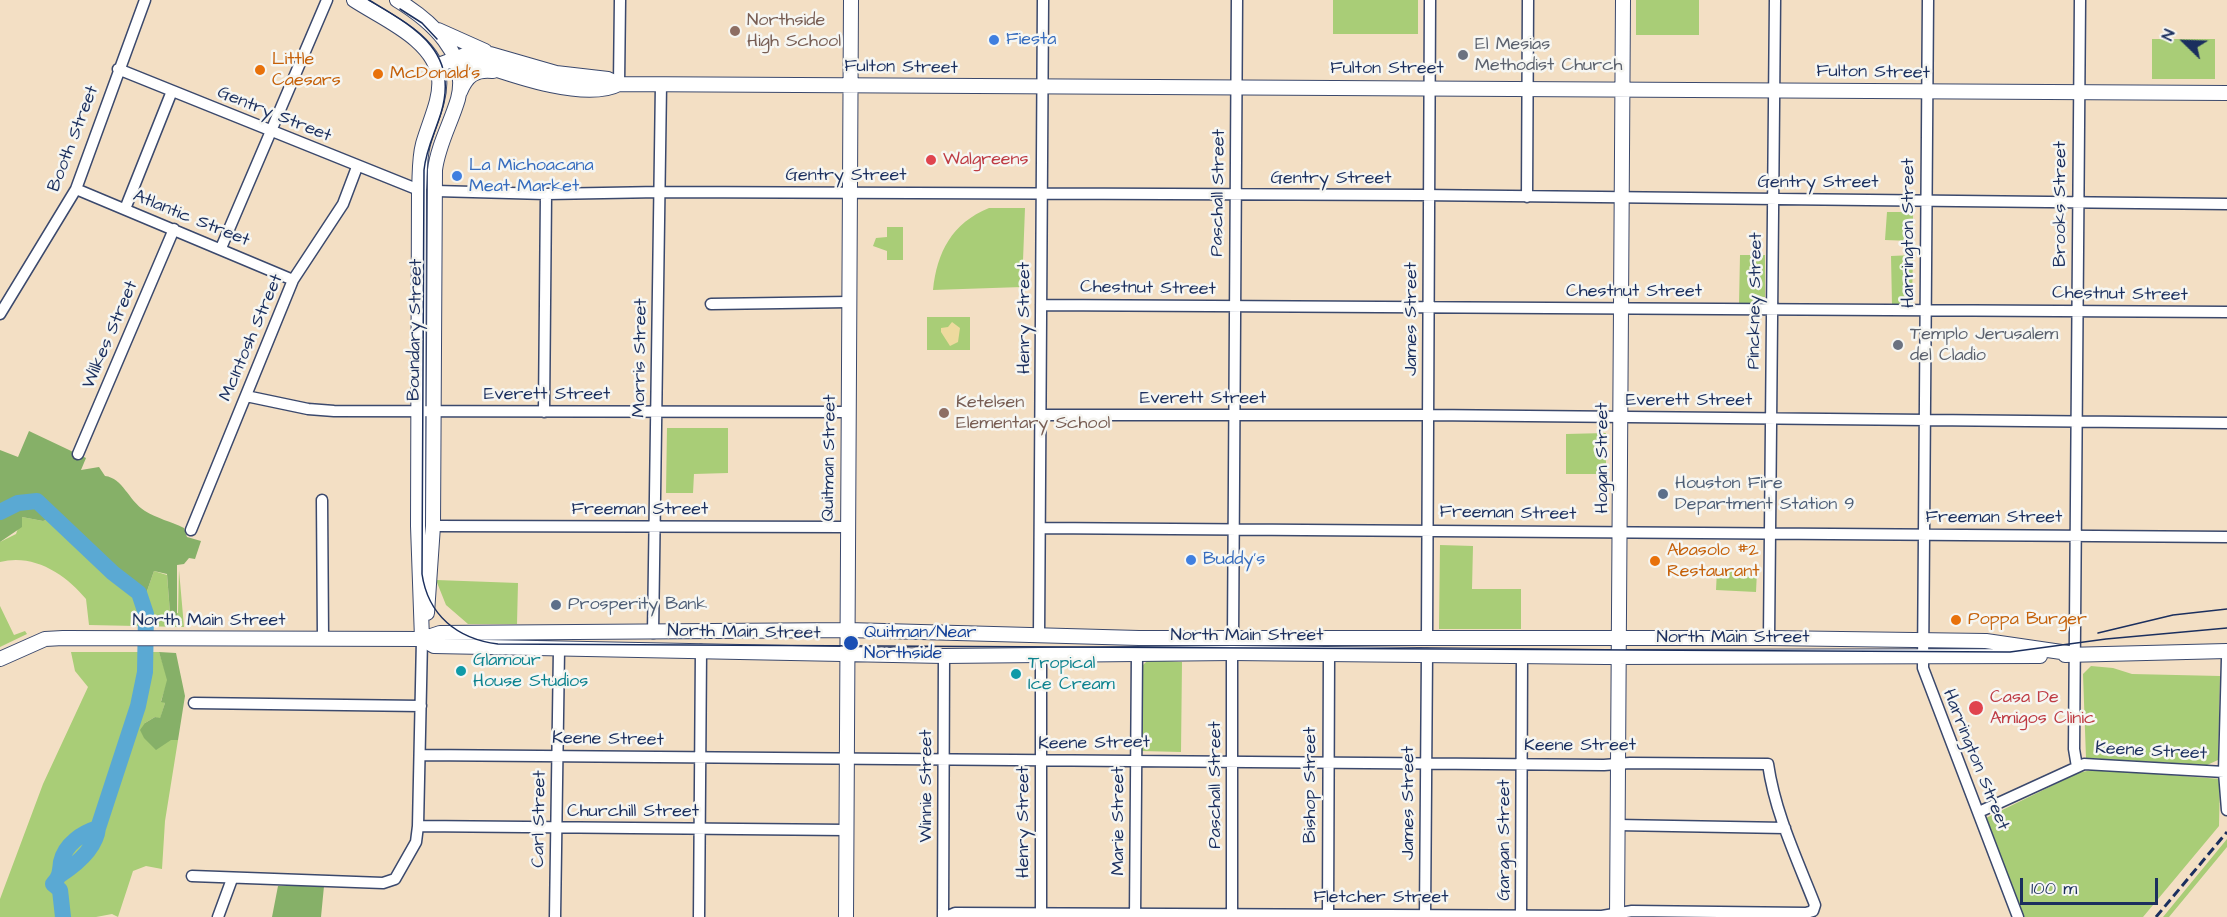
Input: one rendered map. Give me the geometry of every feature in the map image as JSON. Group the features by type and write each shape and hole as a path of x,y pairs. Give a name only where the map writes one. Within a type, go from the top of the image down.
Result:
{"main road":[{"path":"354,0 416,40 436,66"},
{"path":"397,0 438,30 490,54"},
{"name":"Quitman Street","path":"846,917 851,0"},
{"name":"Hogan Street","path":"1617,915 1623,0"},
{"name":"Boundary Street","path":"422,639 418,526 436,159 459,97 458,59 438,30"},
{"name":"Fulton Street","path":"436,66 470,53 490,54 554,80"},
{"name":"Fulton Street","path":"458,59 501,72 609,89 619,84 661,84 2227,93"},
{"name":"Boundary Street","path":"422,639 427,614 433,526 425,411 419,190 423,145 438,101 440,84 436,66"},
{"path":"459,97 465,81 476,72 501,72"},
{"name":"North Main Street","path":"0,659 45,639 422,639 440,633 848,630 1040,636 1233,638 1770,638 1923,642 1986,641 2075,654"},
{"name":"North Main Street","path":"422,639 434,646 944,656 1232,653 1923,657 2227,651"}],"street":[{"name":"Booth Street","path":"0,314 76,189 145,0"},
{"path":"221,248 273,131 327,0"},
{"path":"619,84 620,0"},
{"name":"Henry Street","path":"1040,636 1043,0"},
{"name":"Paschall Street","path":"1233,638 1237,0"},
{"name":"James Street","path":"1427,638 1430,0"},
{"path":"1527,197 1528,0"},
{"name":"Pinckney Street","path":"1770,638 1775,0"},
{"name":"Harrington Street","path":"1928,0 1923,534 1925,679 1979,812 2018,917"},
{"name":"Brooks Street","path":"2077,767 2074,749 2080,0"},
{"name":"Gentry Street","path":"118,69 419,190"},
{"name":"Morris Street","path":"653,633 661,84"},
{"path":"125,209 172,91"},
{"name":"McIntosh Street","path":"191,530 293,280 343,204 357,167"},
{"name":"Atlantic Street","path":"76,189 293,280"},
{"name":"Gentry Street","path":"436,191 546,194 850,192 1236,196 1429,195 1621,199 2227,204"},
{"path":"544,412 546,194"},
{"name":"Wilkes Street","path":"78,454 174,229"},
{"path":"711,304 850,302"},
{"name":"Chestnut Street","path":"1041,305 2227,312"},
{"name":"Everett Street","path":"246,396 308,409 849,412"},
{"name":"Everett Street","path":"1042,416 1428,415 2227,423"},
{"path":"322,500 323,639"},
{"name":"Freeman Street","path":"433,526 847,527"},
{"name":"Freeman Street","path":"1041,528 1428,529 2227,537"},
{"name":"Boundary Street","path":"232,879 387,883 399,875 416,842 418,826 422,639"},
{"name":"Carl Street","path":"555,917 559,649"},
{"path":"699,917 702,758 701,650"},
{"name":"Marie Street","path":"1135,914 1137,653"},
{"name":"Paschall Street","path":"1232,653 1232,915"},
{"name":"Henry Street","path":"1041,654 1041,915"},
{"name":"Bishop Street","path":"1328,915 1329,654"},
{"name":"James Street","path":"1425,916 1427,654"},
{"name":"Gargan Street","path":"1521,916 1522,655"},
{"name":"Winnie Street","path":"944,656 944,917"},
{"path":"2227,659 2224,772 2227,810"},
{"path":"195,703 422,706"},
{"name":"Keene Street","path":"420,755 944,761 1768,764 1771,787 1785,828"},
{"name":"Keene Street","path":"1979,812 2084,765 2224,772"},
{"path":"1617,825 1785,828"},
{"name":"Churchill Street","path":"418,826 847,830"},
{"name":"Fletcher Street","path":"944,917 955,913 1425,916 1806,913 1815,908 1785,828"},
{"path":"192,876 232,879 218,917"}],"green space":[{"path":"1333,0 1418,0 1418,34 1333,34"},
{"path":"1636,0 1699,0 1699,35 1636,35"},
{"path":"2152,39 2215,39 2215,79 2152,79"},
{"path":"989,208 1025,208 1022,287 933,290 938,263 949,240 965,222"},
{"path":"1887,212 1913,212 1913,241 1885,240"},
{"path":"887,227 903,227 903,260 887,260 887,251 873,246 876,238 887,237"},
{"path":"1740,255 1765,255 1765,297 1760,297 1760,304 1739,304"},
{"path":"1913,255 1912,305 1892,305 1891,256"},
{"path":"927,317 970,317 970,350 927,350"},
{"path":"667,428 728,428 728,473 694,474 693,493 666,493"},
{"path":"29,431 86,458 81,470 99,467 105,476 121,485 145,511 184,528 187,537 201,541 195,559 189,558 184,564 177,565 177,616 172,617 170,613 167,574 154,571 147,591 141,594 125,578 109,574 106,568 95,564 95,559 88,555 86,541 56,517 43,521 22,517 22,527 0,542 0,450 18,457"},
{"path":"1606,433 1606,474 1566,474 1566,434"},
{"path":"22,517 43,521 56,517 92,549 95,564 147,591 154,571 167,575 170,613 178,613 179,570 184,627 89,625 86,599 69,581 36,563 25,560 0,562 0,542 16,534"},
{"path":"1440,545 1473,546 1472,589 1521,589 1521,629 1439,629"},
{"path":"1717,570 1757,571 1756,592 1716,590"},
{"path":"436,580 518,583 517,624 468,624 446,605"},
{"path":"0,606 14,635 25,631 27,634 0,647"},
{"path":"71,652 159,652 168,680 161,701 165,703 160,719 155,717 145,723 171,740 178,740 165,821 162,869 146,866 133,871 118,917 112,914 96,917 0,917 0,899 43,784 88,687 75,671"},
{"path":"159,652 176,653 185,696 178,740 171,740 156,750 144,738 140,730 145,723 155,717 160,718 165,703 161,702 167,680"},
{"path":"1148,660 1182,662 1181,752 1142,751 1143,665"},
{"path":"2091,666 2113,668 2132,674 2220,676 2218,760 2207,765 2086,758 2083,674"},
{"path":"2096,769 2220,779 2219,826 2143,917 2023,917 1986,818 2078,773"},
{"path":"2227,839 2227,847 2169,917 2163,917"},
{"path":"278,886 324,886 321,917 272,917"}],"sand":[{"path":"952,322 960,328 958,342 950,346 941,328 948,327"}],"waterway":[{"path":"0,512 18,503 37,501 113,573 139,593 146,614 145,672 138,706 98,828 80,836 70,845 63,856 60,871 53,884 60,890 63,917"},
{"path":"60,875 79,861 90,849 98,828"}],"tram line":[{"path":"369,0 417,31 429,43 444,73 445,91 441,113 424,170 422,574 425,589 438,613 447,623 470,637 498,644 2010,652 2106,639 2227,628"},
{"path":"400,9 422,23 437,39"},
{"path":"2098,633 2173,615 2227,609"}],"railway":[{"path":"2156,917 2227,832"}],"place":[{"name":"Northside High School","path":"735,31"},
{"name":"Fiesta","path":"994,40"},
{"name":"El Mesias Methodist Church","path":"1463,55"},
{"name":"Little Caesars","path":"260,70"},
{"name":"McDonald's","path":"378,74"},
{"name":"Walgreens","path":"931,160"},
{"name":"La Michoacana Meat Market","path":"457,176"},
{"name":"Templo Jerusalem del Cladio","path":"1898,345"},
{"name":"Ketelsen Elementary School","path":"944,413"},
{"name":"Houston Fire Department Station 9","path":"1663,494"},
{"name":"Buddy's","path":"1191,560"},
{"name":"Abasolo #2 Restaurant","path":"1655,561"},
{"name":"Prosperity Bank","path":"556,605"},
{"name":"Poppa Burger","path":"1956,620"},
{"name":"Quitman/Near Northside","path":"851,643"},
{"name":"Glamour House Studios","path":"461,671"},
{"name":"Tropical Ice Cream","path":"1016,674"},
{"name":"Casa De Amigos Clinic","path":"1976,708"}]}
